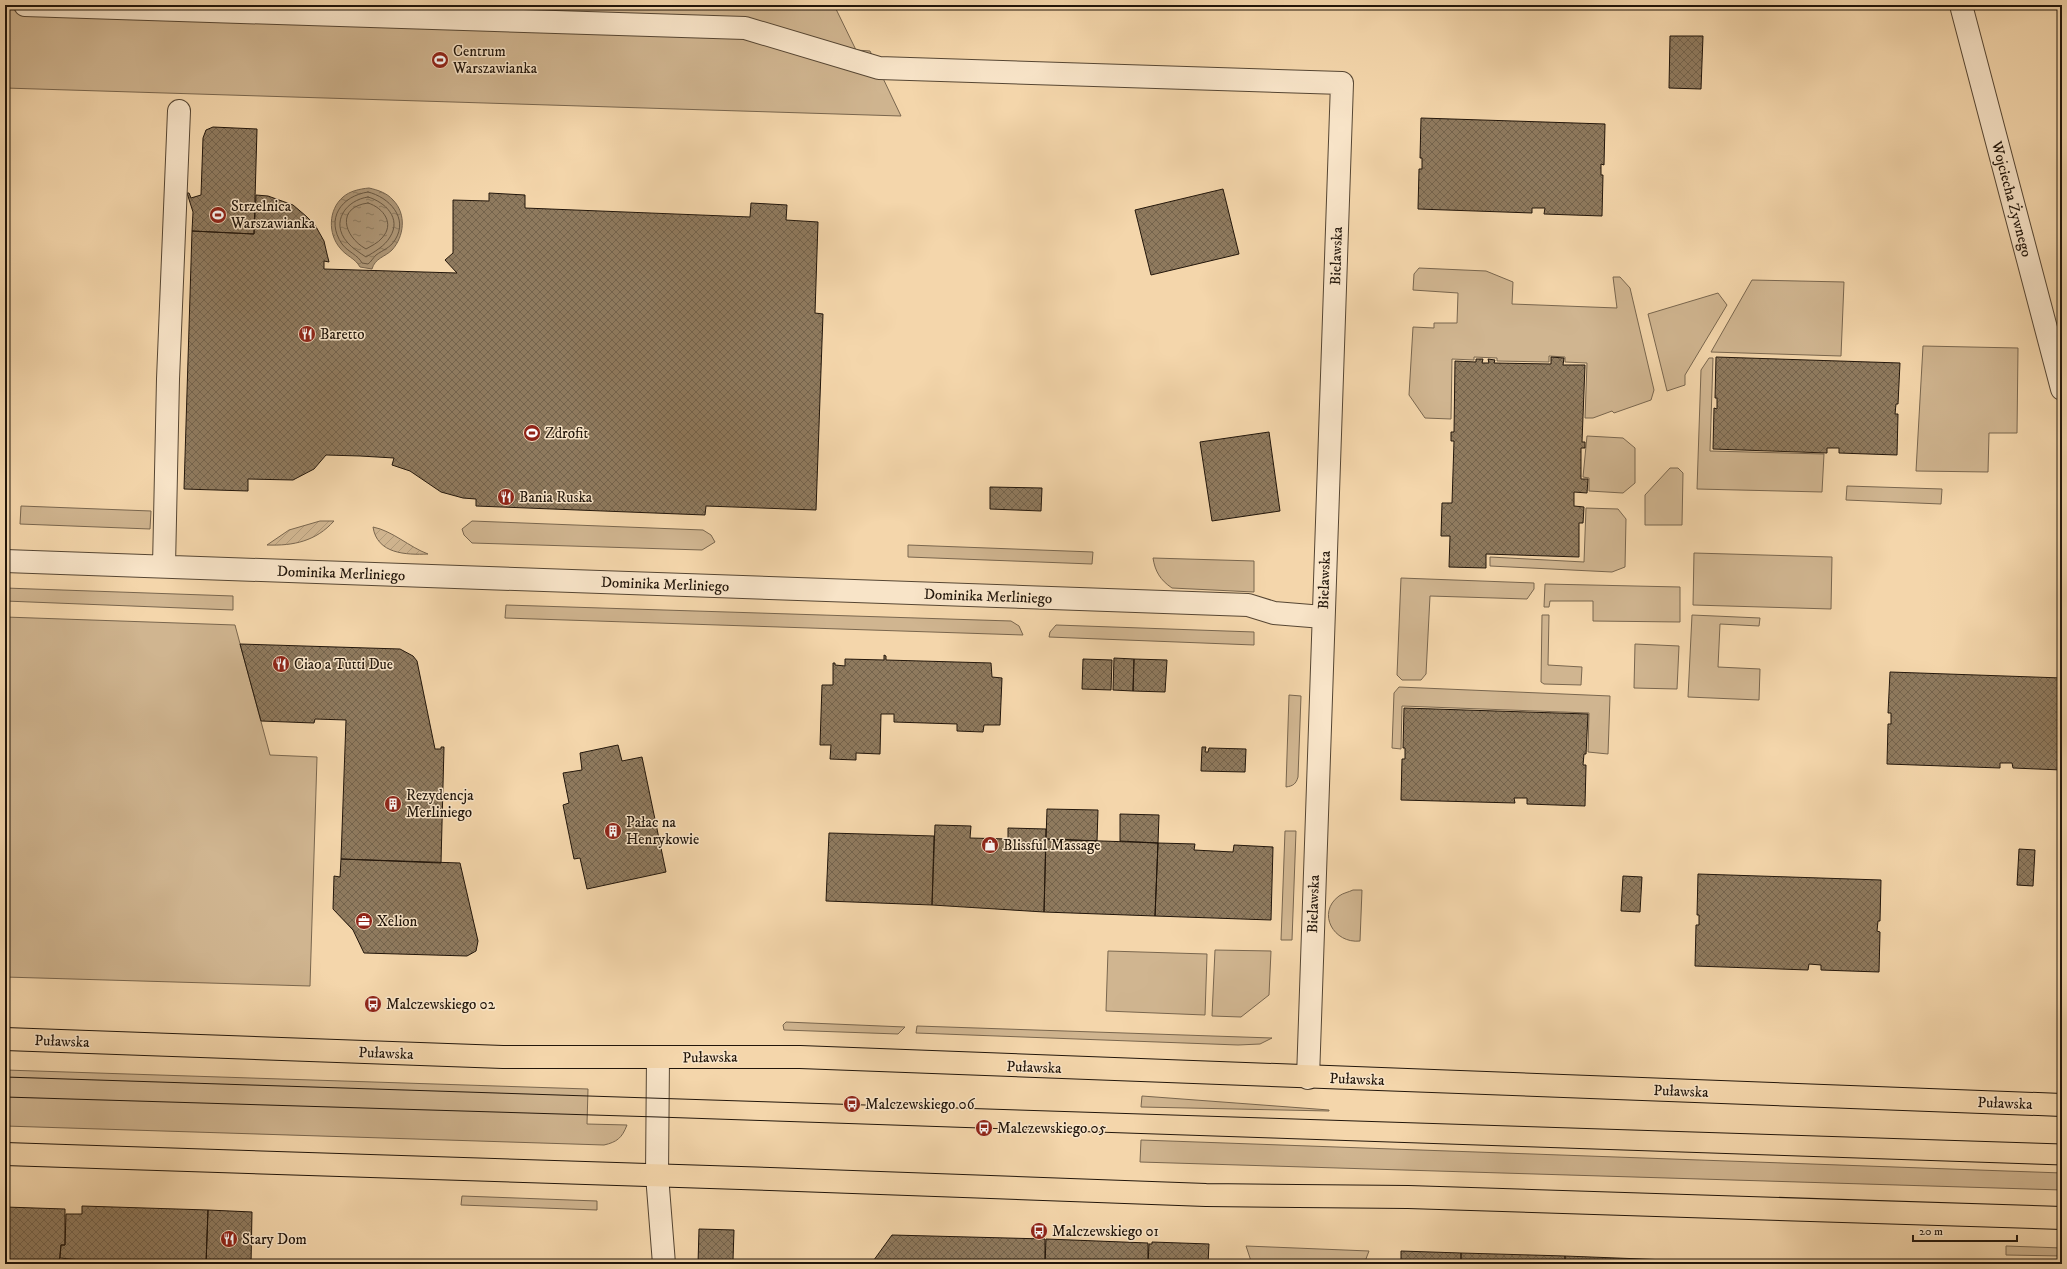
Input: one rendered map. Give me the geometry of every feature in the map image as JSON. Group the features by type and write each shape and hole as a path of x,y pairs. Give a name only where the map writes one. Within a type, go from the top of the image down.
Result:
{"main road":[{"name":"Puławska","path":"5,1039 378,1053 658,1057 800,1057 1308,1078 2062,1105"},
{"path":"5,1154 656,1175 1206,1195 1408,1197 2062,1218"}],"street":[{"name":"Bielawska","path":"25,5 745,28 879,68 1342,83 1308,1078"},
{"name":"Wojciecha Żywnego","path":"1962,9 2062,389"},
{"path":"164,566 168,379 179,111"},
{"name":"Dominika Merliniego","path":"5,561 1248,605 1274,613 1323,617"},
{"path":"658,1057 656,1175 664,1264"}],"shaded area":[{"name":"Centrum Warszawianka","path":"5,5 834,5 856,50 870,51 901,116 5,88"},
{"path":"1419,268 1486,271 1513,282 1512,304 1617,308 1613,277 1620,277 1630,288 1654,390 1651,400 1614,413 1612,411 1593,418 1585,418 1587,363 1565,362 1565,357 1549,356 1549,362 1497,361 1497,358 1474,357 1474,360 1452,359 1451,419 1425,418 1409,395 1413,327 1434,328 1434,323 1457,323 1458,293 1413,290 1414,274"},
{"path":"1752,280 1844,282 1841,356 1711,352"},
{"path":"1718,293 1727,305 1685,375 1685,385 1667,391 1648,314"},
{"path":"1923,346 2018,348 2017,433 1989,433 1988,472 1916,471"},
{"path":"1709,358 1713,358 1710,451 1824,454 1822,492 1697,489 1701,370"},
{"path":"1587,436 1623,438 1635,448 1635,483 1623,493 1589,491 1589,478 1583,477"},
{"path":"1670,468 1678,468 1683,473 1682,525 1645,525 1645,495"},
{"path":"1847,486 1942,489 1941,504 1846,500"},
{"path":"21,506 151,511 150,529 20,524"},
{"path":"1586,508 1618,509 1626,519 1625,567 1612,572 1490,566 1490,557 1584,562"},
{"path":"320,521 334,521 320,533 304,541 267,545 289,530"},
{"path":"472,521 703,530 711,535 715,542 702,550 472,543 464,535 462,529"},
{"path":"373,527 394,535 428,554 402,553 386,548 380,543"},
{"path":"908,545 1093,552 1092,564 908,557"},
{"path":"1694,553 1832,557 1831,609 1693,605"},
{"path":"1153,558 1254,561 1254,592 1172,588 1164,582 1159,575"},
{"path":"1401,578 1534,583 1534,589 1527,599 1430,596 1426,674 1421,680 1402,680 1397,675"},
{"path":"1545,584 1680,587 1680,622 1593,621 1593,601 1550,601 1549,607 1544,607"},
{"path":"5,588 233,596 233,610 5,601"},
{"path":"506,605 1011,621 1019,626 1023,635 505,618"},
{"path":"1542,615 1549,615 1548,665 1582,667 1581,685 1544,684 1541,682"},
{"path":"1692,615 1760,618 1759,626 1720,624 1718,667 1760,669 1759,700 1688,697"},
{"path":"5,617 235,625 270,755 317,757 310,986 5,977"},
{"path":"1056,625 1254,632 1254,645 1049,637 1050,632"},
{"path":"1635,644 1679,646 1677,689 1634,688"},
{"path":"1399,687 1610,696 1608,754 1588,752 1589,713 1402,706 1401,749 1392,748 1394,693"},
{"path":"1289,695 1301,696 1298,777 1294,784 1286,787"},
{"path":"1285,831 1296,831 1292,940 1281,940"},
{"path":"1353,890 1362,890 1360,941 1351,941 1336,933 1331,926 1329,918 1329,911 1332,903 1339,896"},
{"path":"1215,950 1271,951 1269,995 1241,1017 1212,1016"},
{"path":"1108,951 1207,954 1205,1015 1106,1011"},
{"path":"786,1022 905,1027 898,1034 784,1030 783,1025"},
{"path":"917,1026 1272,1038 1260,1044 1238,1045 916,1033"},
{"path":"5,1070 588,1089 587,1124 627,1125 618,1139 604,1145 5,1126"},
{"path":"1142,1096 1329,1110 1329,1111 1141,1107"},
{"path":"1141,1140 2062,1173 2062,1190 1140,1162"},
{"path":"462,1196 597,1201 597,1210 461,1205"},
{"path":"1246,1246 1369,1251 1364,1264 1252,1264"},
{"path":"2006,1246 2062,1248 2062,1256 2006,1255"}],"water":[{"path":"369,188 388,195 397,206 402,219 401,232 396,245 392,250 375,262 372,269 360,267 356,261 342,251 333,236 331,222 335,208 343,197 349,193"}],"building":[{"path":"1124,5 1140,5 1137,8 1127,8"},
{"path":"1670,36 1703,36 1701,89 1669,88"},
{"path":"1421,118 1605,124 1604,165 1601,164 1601,175 1603,175 1602,216 1544,214 1545,208 1532,208 1532,213 1418,209 1419,169 1422,169 1422,158 1420,158"},
{"path":"213,127 257,129 254,234 192,231 193,212 187,193 189,193 191,198 201,195 203,138 206,130"},
{"path":"1223,189 1239,254 1151,275 1135,210"},
{"path":"489,193 525,195 525,208 750,217 751,203 787,205 786,220 818,222 815,313 823,314 816,510 706,506 705,515 476,506 476,499 463,498 441,492 410,471 392,465 394,458 360,456 326,455 314,469 293,480 248,479 248,491 184,489 192,231 254,234 256,195 268,196 293,205 315,225 324,241 329,262 324,261 324,269 457,273 445,260 453,253 453,200 489,201"},
{"path":"1551,357 1564,358 1563,365 1585,365 1582,442 1585,442 1585,448 1581,448 1581,479 1588,479 1587,493 1574,492 1574,506 1584,507 1583,523 1579,523 1579,557 1486,554 1486,568 1449,567 1450,536 1441,536 1442,503 1452,503 1454,441 1451,441 1451,432 1454,432 1455,361 1476,362 1476,359 1483,359 1482,363 1489,363 1488,359 1495,360 1494,363 1551,364"},
{"path":"1716,357 1900,363 1898,404 1896,404 1895,414 1898,414 1897,455 1839,453 1839,448 1827,448 1827,453 1713,449 1714,408 1717,409 1717,398 1715,398"},
{"path":"1269,432 1280,511 1212,521 1200,442"},
{"path":"990,487 1042,488 1041,511 990,509"},
{"name":"Rezydencja Merliniego","path":"240,644 400,649 413,656 417,661 435,749 441,749 441,747 444,747 441,863 341,859 346,720 315,719 314,723 261,721"},
{"path":"884,655 886,656 886,660 991,663 992,677 1002,678 1000,725 984,725 983,732 957,731 957,724 894,722 894,714 881,714 880,754 856,753 856,760 830,759 831,745 820,745 822,685 833,685 833,663 835,663 835,665 845,666 845,659 884,660"},
{"path":"1114,658 1134,659 1133,691 1113,690"},
{"path":"1083,659 1112,660 1111,690 1082,689"},
{"path":"1134,659 1167,660 1165,692 1133,691"},
{"path":"1890,672 2062,678 2062,770 2013,768 2012,763 2000,763 2000,768 1887,764 1888,724 1891,724 1891,713 1888,713"},
{"path":"1404,708 1588,714 1586,754 1584,754 1583,765 1586,765 1585,806 1527,804 1527,798 1514,798 1515,803 1401,800 1402,759 1405,759 1405,748 1403,748"},
{"name":"Pałac na Henrykowie","path":"618,745 622,761 642,757 666,872 587,889 580,858 574,859 563,805 569,803 563,773 582,770 580,753"},
{"path":"1202,747 1206,747 1205,752 1208,752 1209,748 1246,749 1245,772 1201,771"},
{"path":"1047,809 1098,810 1097,841 1046,839"},
{"path":"1120,814 1159,815 1158,843 1120,841"},
{"path":"935,825 971,826 970,838 1008,839 1008,828 1046,829 1044,912 932,905"},
{"path":"829,833 934,836 932,905 826,901"},
{"path":"1046,839 1158,843 1155,916 1044,912"},
{"path":"1158,843 1195,844 1194,850 1233,852 1234,845 1273,847 1271,920 1155,916"},
{"path":"2019,849 2035,850 2033,886 2017,885"},
{"path":"341,859 460,863 478,941 476,951 467,956 364,953 353,930 333,909 334,876 340,877"},
{"path":"1698,874 1881,880 1880,921 1878,921 1877,931 1880,932 1879,972 1821,970 1821,965 1809,964 1808,970 1695,966 1696,925 1699,925 1699,915 1697,915"},
{"path":"1623,876 1642,877 1640,912 1621,911"},
{"path":"82,1206 208,1210 206,1264 81,1264 81,1260 60,1258 61,1245 65,1245 66,1214 82,1214"},
{"path":"5,1207 65,1209 65,1245 61,1245 59,1264 5,1264"},
{"name":"Stary Dom","path":"208,1210 252,1212 251,1264 206,1264"},
{"path":"699,1229 734,1230 733,1260 728,1264 698,1264"},
{"path":"892,1235 1045,1239 1045,1264 871,1264"},
{"path":"1046,1239 1148,1243 1148,1264 1045,1264"},
{"path":"1152,1242 1209,1244 1208,1264 1148,1264 1149,1244 1152,1244"},
{"path":"1401,1251 1461,1253 1461,1264 1401,1264"},
{"path":"1461,1253 1565,1256 1565,1264 1461,1264"},
{"path":"1565,1256 1668,1260 1668,1264 1565,1264"},
{"path":"1668,1260 1739,1262 1806,1264 1668,1264"}],"tram line":[{"path":"5,1077 2062,1144"},
{"path":"5,1097 658,1117 2062,1165"}],"place":[{"name":"Centrum Warszawianka","path":"440,60"},
{"name":"Strzelnica Warszawianka","path":"218,215"},
{"name":"Baretto","path":"307,334"},
{"name":"Zdrofit","path":"532,433"},
{"name":"Bania Ruska","path":"506,497"},
{"name":"Ciao a Tutti Due","path":"281,664"},
{"name":"Rezydencja Merliniego","path":"393,804"},
{"name":"Pałac na Henrykowie","path":"613,831"},
{"name":"Blissful Massage","path":"990,845"},
{"name":"Xelion","path":"364,921"},
{"name":"Malczewskiego 02","path":"373,1004"},
{"name":"Malczewskiego 06","path":"852,1104"},
{"name":"Malczewskiego 05","path":"984,1128"},
{"name":"Malczewskiego 01","path":"1039,1231"},
{"name":"Stary Dom","path":"229,1239"}]}
